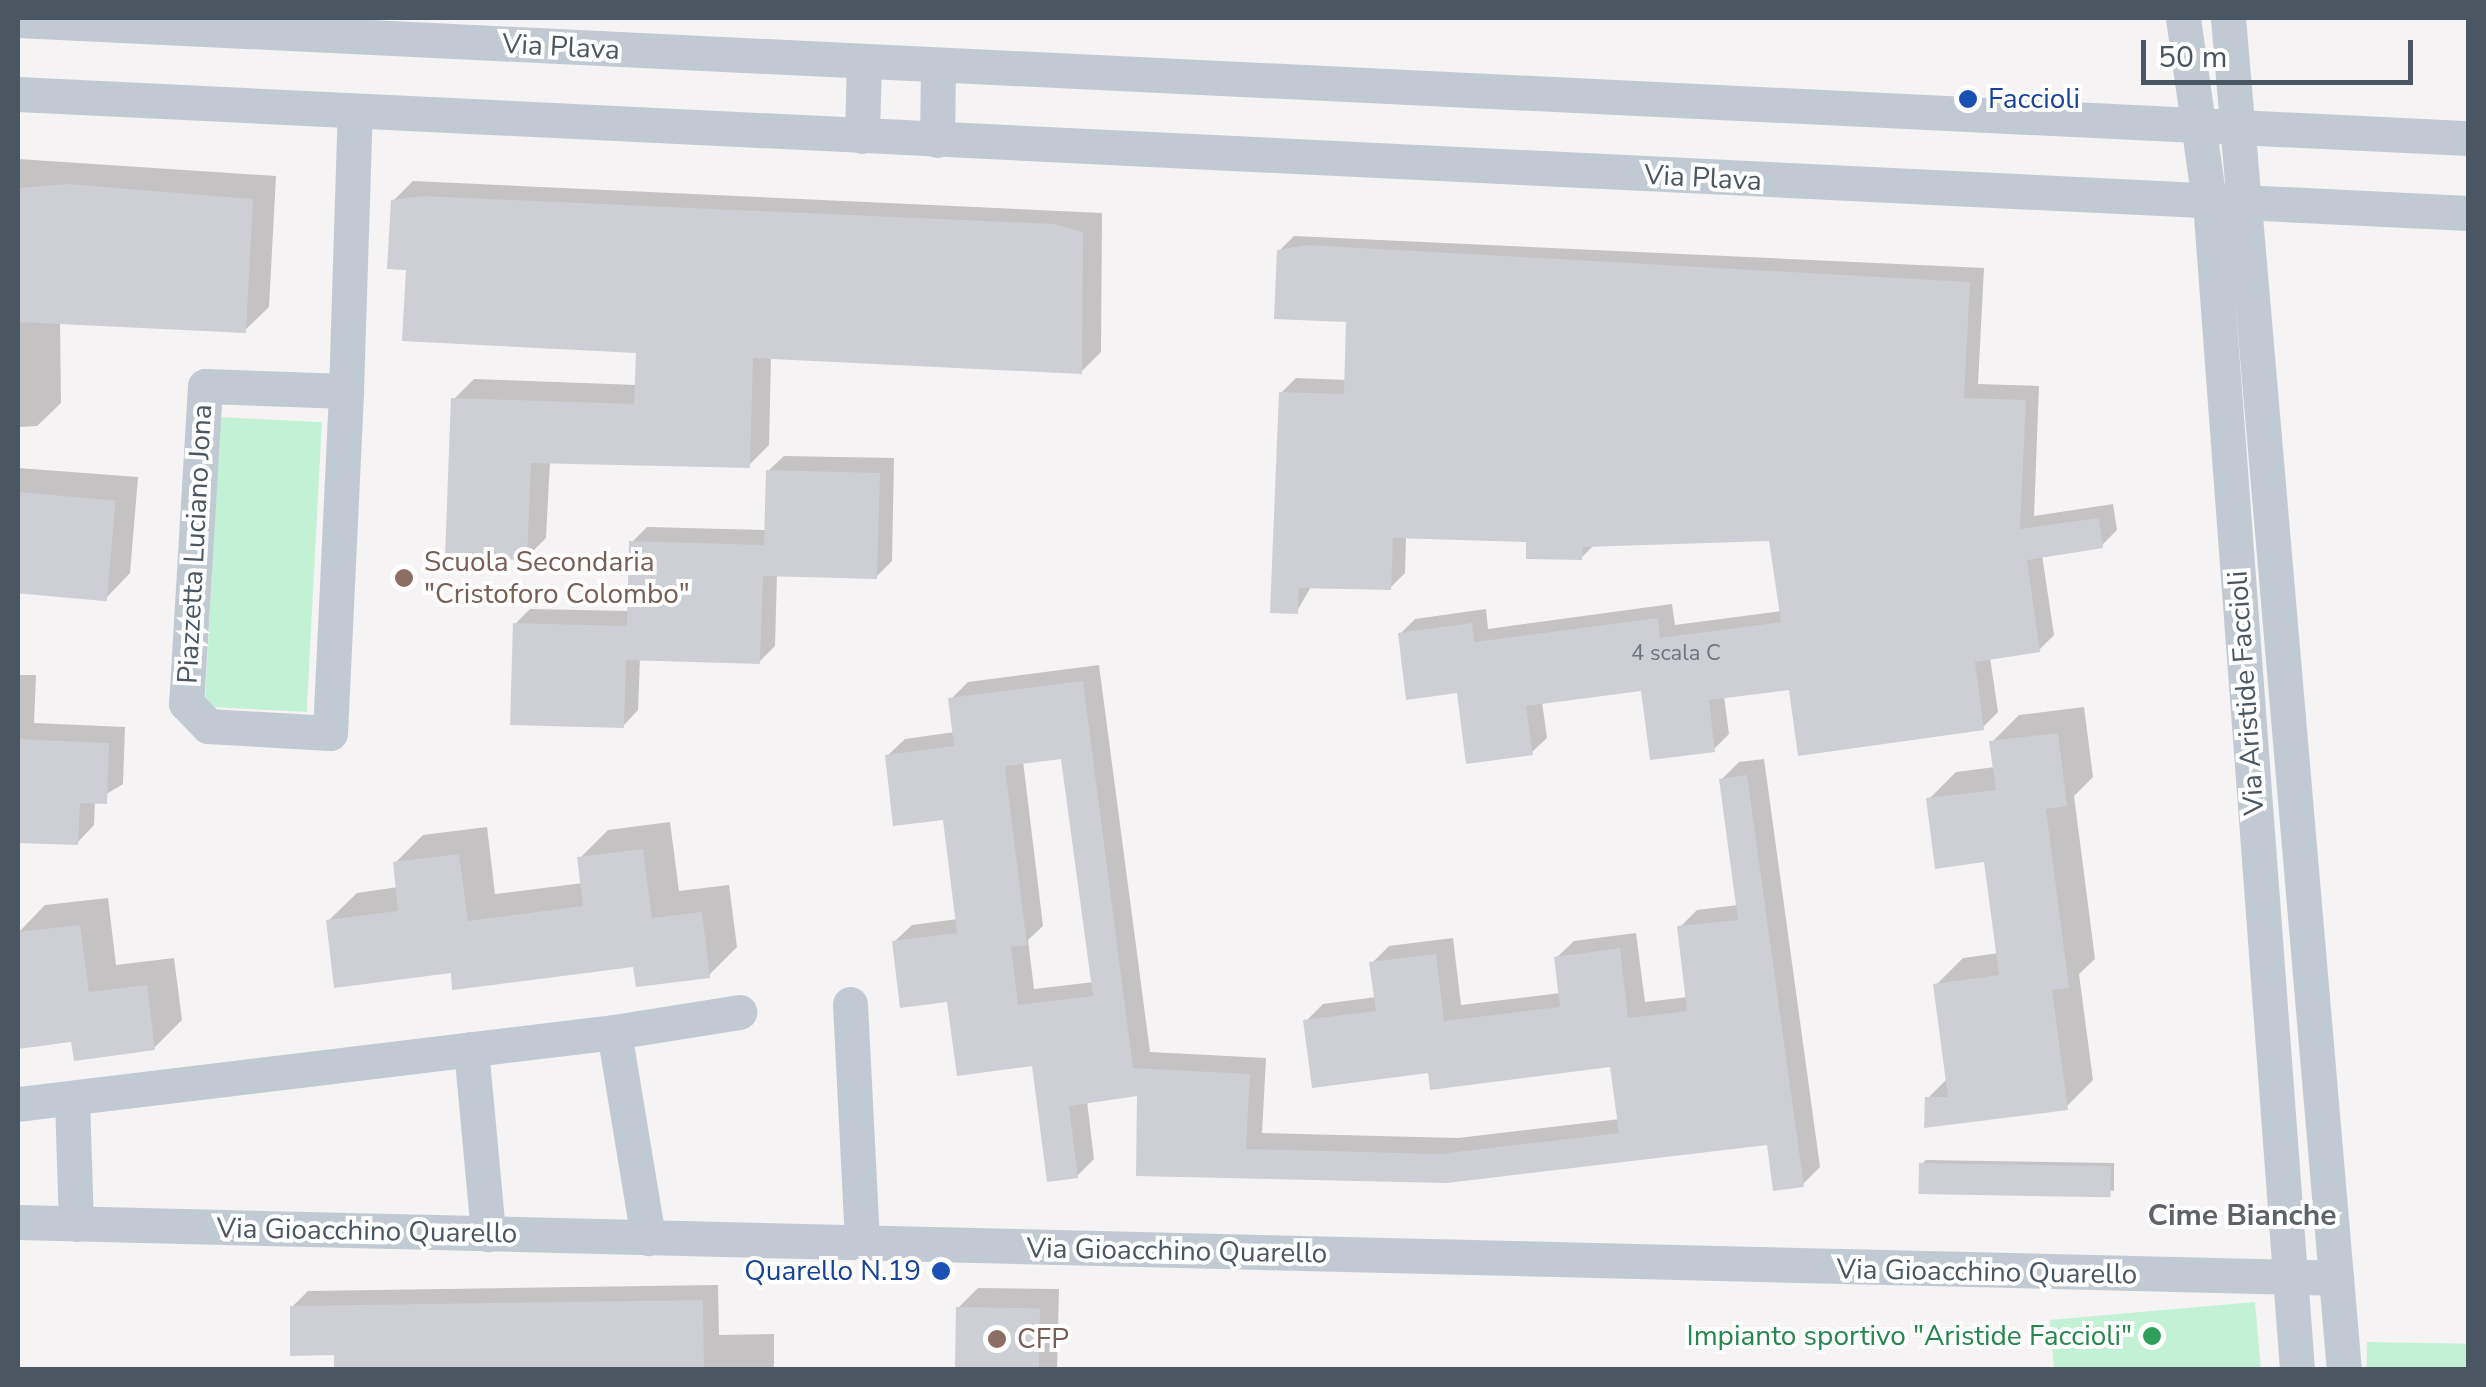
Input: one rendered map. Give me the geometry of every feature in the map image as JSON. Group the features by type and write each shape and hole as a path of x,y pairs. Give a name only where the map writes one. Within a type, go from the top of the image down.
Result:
{"street":[{"name":"Via Aristide Faccioli","path":"2183,18 2210,205 2297,1370"},
{"name":"Via Aristide Faccioli","path":"2228,18 2244,128 2344,1370"},
{"name":"Via Plava","path":"18,20 2198,128 2468,138"},
{"path":"862,136 864,61"},
{"path":"937,140 938,66"},
{"name":"Via Plava","path":"18,94 2210,205 2468,213"},
{"name":"Piazzetta Luciano Jona","path":"346,391 204,386 186,703 208,726 330,734 346,391 355,110"},
{"path":"850,1004 862,1243"},
{"path":"18,1104 614,1032 739,1012"},
{"path":"614,1032 648,1238"},
{"path":"471,1049 488,1234"},
{"path":"72,1098 76,1224"},
{"name":"Via Gioacchino Quarello","path":"18,1222 2336,1278"}],"green space":[{"path":"220,417 322,422 307,712 205,707"},
{"name":"Impianto sportivo \"Aristide Faccioli\"","path":"2255,1302 2261,1369 2054,1370 2050,1320"},
{"path":"2367,1342 2468,1344 2468,1370 2367,1369"}],"building":[{"path":"67,184 253,199 246,333 18,322 18,188"},
{"path":"422,196 1054,224 1083,232 1082,374 753,358 750,468 531,463 527,560 445,557 451,398 634,404 636,353 402,341 406,270 387,269 391,200"},
{"path":"1308,245 1970,282 1964,398 2026,400 2020,529 2099,518 2103,548 2027,560 2040,652 1975,662 1984,730 1798,756 1789,690 1709,700 1715,752 1650,760 1641,691 1526,706 1533,755 1466,764 1457,693 1406,700 1398,633 1472,623 1474,642 1658,618 1660,638 1781,622 1769,541 1583,547 1582,560 1526,559 1526,542 1393,538 1391,590 1299,588 1298,614 1270,613 1279,392 1344,394 1346,322 1274,319 1277,250"},
{"path":"766,470 880,473 877,579 763,576 760,664 626,660 624,728 510,725 513,623 627,626 629,541 764,545"},
{"path":"18,492 116,501 107,601 18,593"},
{"path":"1083,681 1133,1068 1250,1074 1246,1149 1439,1154 1619,1133 1610,1067 1430,1090 1428,1073 1312,1088 1303,1020 1376,1011 1369,962 1436,954 1444,1021 1560,1007 1554,957 1620,948 1628,1018 1687,1011 1677,926 1738,920 1719,779 1747,775 1804,1187 1773,1191 1767,1145 1447,1183 1136,1176 1137,1096 1069,1106 1078,1178 1047,1182 1032,1066 957,1076 947,1002 900,1008 892,941 957,933 943,820 893,826 885,755 954,746 948,698","holes":["1061,759 1093,996 1018,1005 1011,947 1027,945 1005,766"]},
{"path":"2058,733 2067,806 2046,809 2069,988 2052,990 2068,1110 1924,1128 1925,1097 1948,1097 1933,984 1999,975 1984,862 1935,869 1926,798 1996,790 1989,741"},
{"path":"18,739 109,743 107,804 80,803 78,845 18,843"},
{"path":"643,849 652,918 702,912 710,978 636,987 633,967 452,990 451,973 334,988 326,920 398,911 393,862 459,854 468,921 583,906 577,857"},
{"path":"80,925 89,992 147,985 155,1050 74,1061 71,1042 18,1049 18,932"},
{"path":"1919,1163 2111,1166 2110,1197 1918,1194"},
{"path":"703,1300 704,1370 334,1370 334,1355 290,1356 290,1306"},
{"name":"CFP","path":"956,1307 1040,1308 1039,1370 955,1370"}],"place":[{"name":"Faccioli","path":"1968,99"},
{"name":"Scuola Secondaria \"Cristoforo Colombo\"","path":"404,578"},
{"name":"Quarello N.19","path":"941,1271"},
{"name":"Impianto sportivo \"Aristide Faccioli\"","path":"2152,1336"},
{"name":"CFP","path":"997,1339"}],"district":[{"name":"Cime Bianche","path":"2242,1216"}]}
